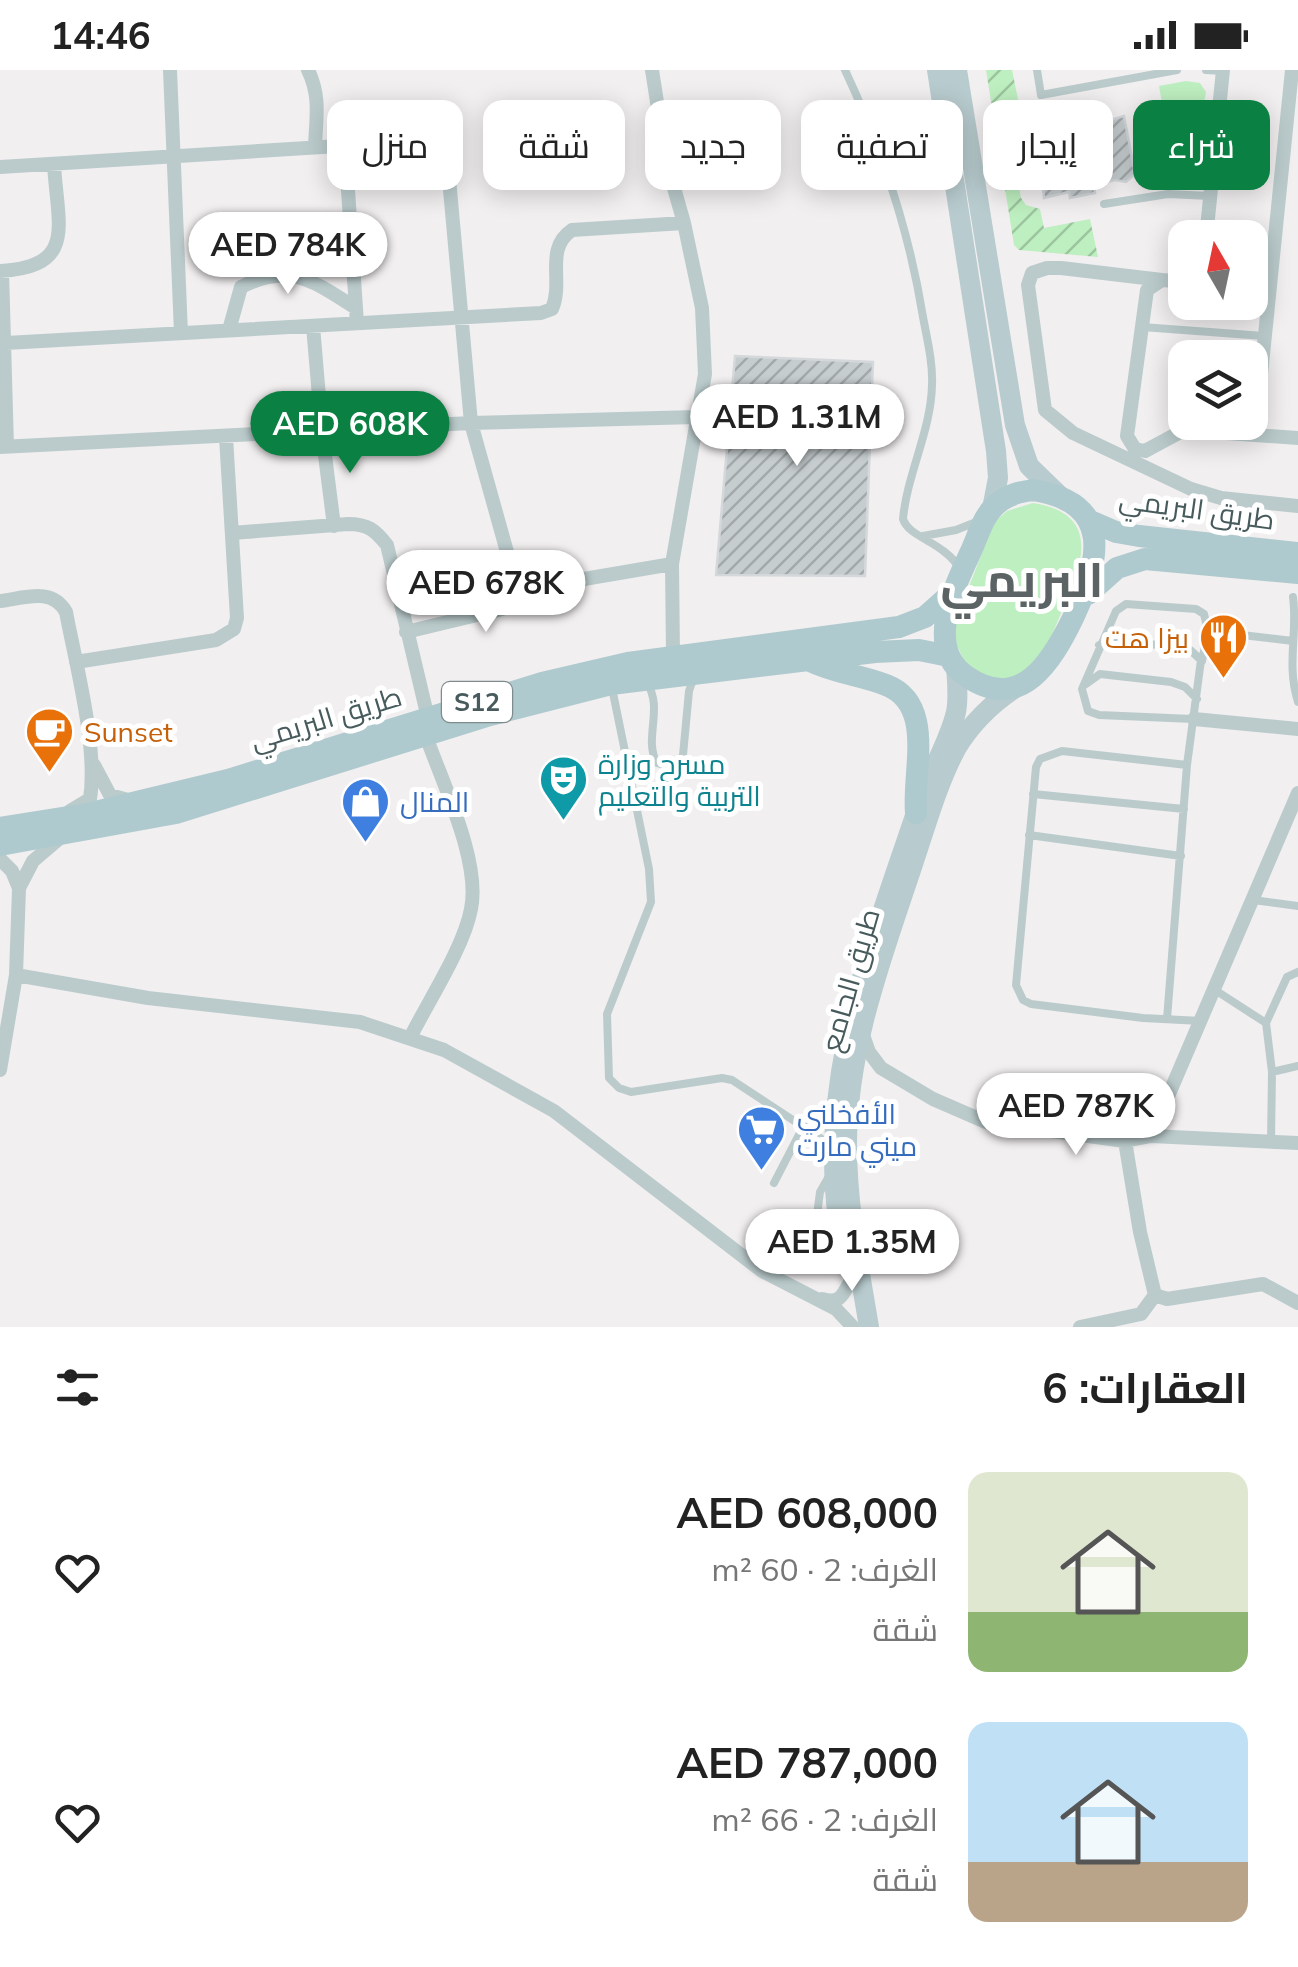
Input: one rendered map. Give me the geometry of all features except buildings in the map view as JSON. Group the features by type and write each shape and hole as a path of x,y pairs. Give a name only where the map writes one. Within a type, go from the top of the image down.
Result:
{"main road":[{"path":"937,70 998,478 989,512 946,614 946,638 953,661"},
{"path":"957,70 1014,425 1029,466 1088,520 1097,553 1080,604 1046,668 1022,685"},
{"path":"989,512 1012,494 1033,490 1060,496"},
{"name":"طريق البريمي","path":"1088,520 1128,534 1298,553"},
{"name":"طريق البريمي","path":"1080,604 1098,582 1117,568 1145,559 1286,571"},
{"name":"طريق البريمي","path":"0,828 55,828 176,812 427,727 542,682 674,654 899,626 925,617 958,582"},
{"name":"طريق البريمي","path":"0,845 139,801 611,684 807,659 919,650 953,661"},
{"path":"807,659 883,684 907,700 918,729 916,813"},
{"name":"S12","path":"953,661 963,674 1000,689 1022,685"},
{"name":"طريق الجامع","path":"855,1327 834,1170 838,1071 858,984 916,813 955,716 958,698 953,661"},
{"name":"طريق الجامع","path":"869,1327 851,1214 847,1144 852,1084 872,987 939,788 956,750 990,706 1022,685"}],"street":[{"path":"170,70 181,332"},
{"path":"308,70 319,103 314,148"},
{"path":"652,70 666,160 702,308 705,374 672,564 674,654"},
{"path":"1264,340 1292,117 1292,70"},
{"path":"1208,220 1223,71"},
{"path":"0,167 327,147"},
{"path":"54,164 58,242 52,255 28,270 1,271 6,343 4,447 696,417"},
{"path":"349,190 356,315"},
{"path":"450,190 471,424 521,602"},
{"path":"6,343 313,326 356,315 460,318 541,313 552,309 558,297 556,247 572,230 684,223"},
{"path":"1168,281 1047,268 1032,273 1028,285 1044,410 1073,433 1132,454 1190,489 1221,498 1298,506"},
{"path":"230,330 241,287 278,273 302,277 356,315"},
{"path":"1132,454 1128,436 1146,290 1162,280"},
{"path":"313,326 334,526"},
{"path":"1268,435 1298,438"},
{"path":"76,662 226,636 234,629 237,618 226,437"},
{"path":"1132,454 1168,438"},
{"path":"232,533 364,524 388,545 427,727 468,853 474,888 468,923 411,1036"},
{"path":"406,632 521,602 542,586 672,564"},
{"path":"0,601 46,595 59,600 66,612 90,755 90,799 55,828 19,888"},
{"path":"1194,720 1298,729"},
{"path":"90,755 110,795 139,801"},
{"path":"1151,1136 1298,793"},
{"path":"0,859 12,871 19,888 16,976 0,1070"},
{"path":"16,976 148,998 313,1014 411,1036 476,1066 554,1111 762,1271 816,1297 855,1327"},
{"path":"862,1032 880,1068 933,1099 986,1122 1126,1141 1151,1136 1298,1143"},
{"path":"852,1084 866,1069 880,1068"},
{"path":"1080,1327 1141,1314 1155,1295 1140,1232 1126,1141"},
{"path":"816,1297 834,1302 842,1298 848,1274"},
{"path":"1155,1295 1166,1299 1264,1284 1298,1303"}],"lane":[{"path":"845,70 867,116 895,195 913,256 926,331 932,384 930,407 903,519 912,534 923,536 956,530 989,512"},
{"path":"1037,70 1040,95 1177,70"},
{"path":"1206,70 1223,71"},
{"path":"1104,204 1168,194 1210,196"},
{"path":"1142,327 1264,336"},
{"path":"923,536 946,550 958,582"},
{"path":"1286,571 1296,598 1290,672 1298,700"},
{"path":"1167,1019 1187,765 1208,632 1208,620 1196,609 1126,604 1116,611 1082,688 1088,712 1194,720"},
{"path":"1208,632 1293,641"},
{"path":"1099,645 1108,640 1188,648 1201,660 1201,670"},
{"path":"644,680 656,705 652,755 657,763 670,767 679,763 683,755 689,691 696,673"},
{"path":"1082,688 1100,674 1171,682 1185,687 1197,699"},
{"path":"611,684 648,868 651,902 607,1014 609,1078 619,1088 631,1092 722,1078 732,1080 835,1148"},
{"path":"1187,765 1062,752 1040,758 1033,794 1016,985 1018,994 1031,1004 1201,1021"},
{"path":"1033,794 1184,808"},
{"path":"1030,835 1182,856"},
{"path":"1253,900 1298,906"},
{"path":"1270,1142 1272,1072 1266,1023 1287,977 1298,972"},
{"path":"1215,990 1266,1023"},
{"path":"1272,1072 1298,1066"},
{"path":"774,1182 804,1125 835,1113"}],"green space":[{"path":"986,70 1012,70 1018,100 991,100"},
{"path":"1186,81 1200,83 1206,92 1204,100 1161,100 1159,86"},
{"path":"1005,190 1020,190 1026,205 1040,209 1044,228 1090,219 1098,257 1019,250 1014,245"},
{"path":"1033,503 1070,518 1078,530 1080,560 1069,594 1038,659 1022,674 995,678 968,669 951,633 994,522 1007,511"}],"place":[{"name":"بيزا ه‍ت","path":"1224,680"},
{"name":"Sunset","path":"49,774"},
{"name":"مسرح وزارة التربية والتعليم","path":"563,822"},
{"name":"المنال","path":"365,844"},
{"name":"الأفخلني ميني مارت","path":"762,1172"}],"district":[{"name":"البريمي","path":"1022,580"}]}
